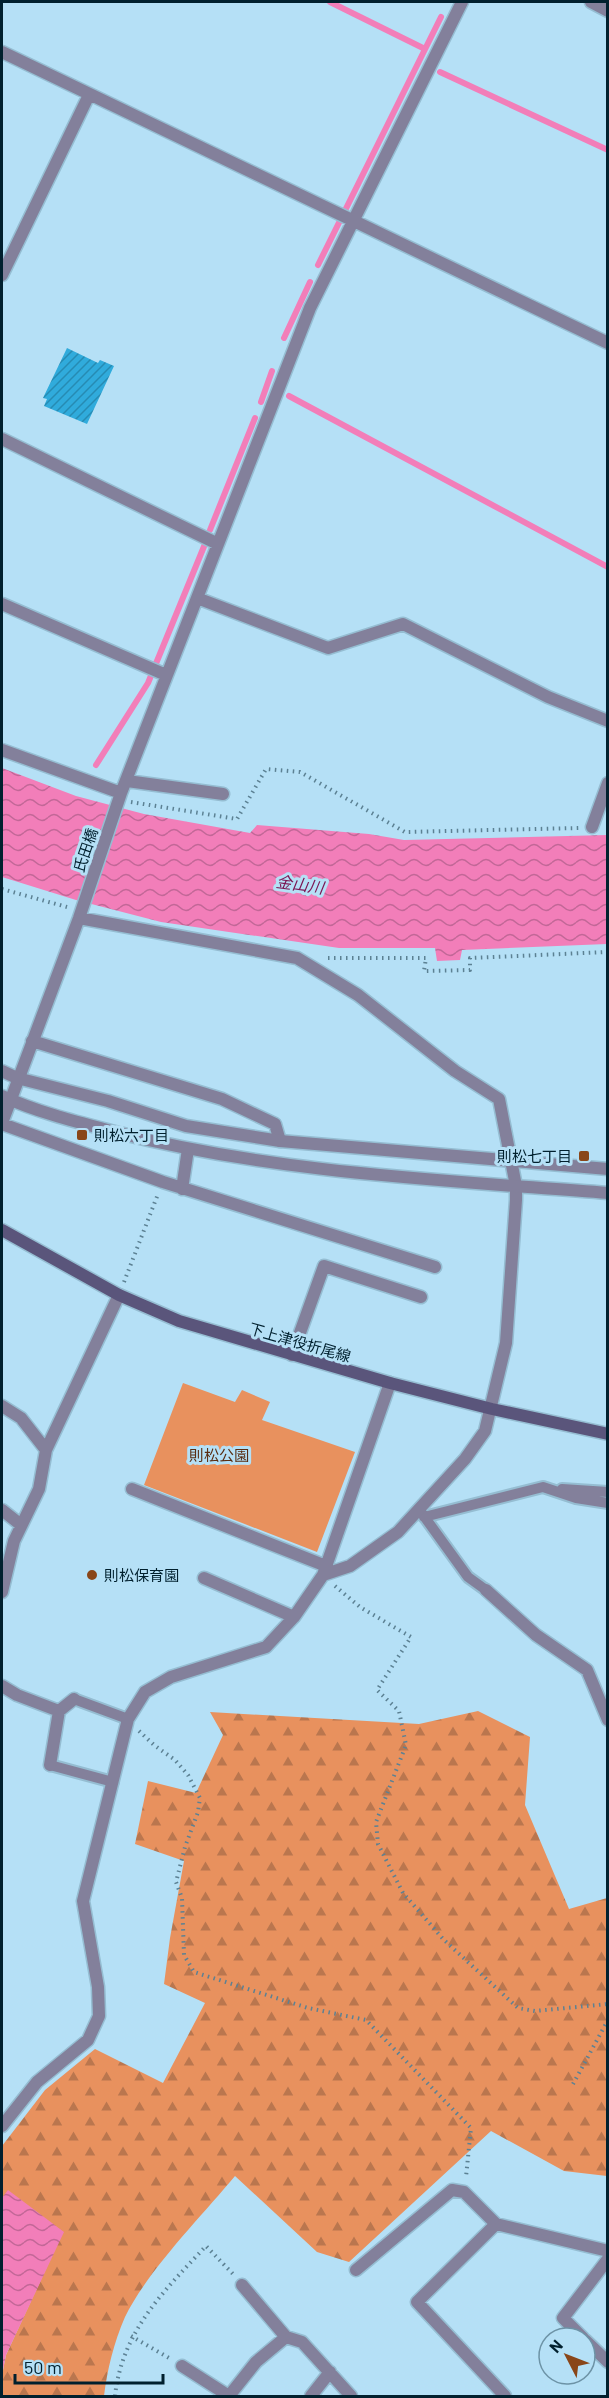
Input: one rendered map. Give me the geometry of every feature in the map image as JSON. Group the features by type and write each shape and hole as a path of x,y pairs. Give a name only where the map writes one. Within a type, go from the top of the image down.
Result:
{"main road":[{"name":"下上津役折尾線","path":"2,1230 119,1295 180,1321 390,1383 492,1409 608,1434"}],"street":[{"name":"氏田橋","path":"2,1124 6,1098 32,1041 120,796 310,308 462,2"},
{"path":"591,2 608,11"},
{"path":"2,52 608,344"},
{"path":"2,275 89,95"},
{"path":"2,439 218,544"},
{"path":"197,598 328,648 403,624 548,697 608,721"},
{"path":"2,604 166,675"},
{"path":"2,750 120,796"},
{"path":"127,781 223,794"},
{"path":"592,827 608,783"},
{"path":"79,914 297,958 358,994 455,1071 499,1099 516,1186 506,1343 485,1431 422,1513 398,1532 350,1566 325,1571 132,1489"},
{"path":"32,1041 222,1099 275,1124 280,1141"},
{"path":"2,1071 17,1078 108,1101 186,1126 280,1141 608,1169"},
{"path":"6,1098 92,1126 189,1149 278,1164 608,1194"},
{"path":"2,1124 182,1189 435,1268"},
{"path":"182,1189 189,1149"},
{"path":"292,1355 324,1266 421,1298"},
{"path":"2,1592 14,1540 39,1489 46,1450 119,1295"},
{"path":"2,2126 37,2082 87,2040 99,2016 98,1987 83,1901 128,1719 145,1692 171,1677 266,1647 294,1617 325,1571 390,1383"},
{"path":"2,1406 21,1418 46,1450"},
{"path":"2,1510 21,1525"},
{"path":"204,1578 294,1617"},
{"path":"486,1590 501,1601 536,1635 587,1670 608,1720"},
{"path":"2,1686 17,1695 59,1711"},
{"path":"50,1765 59,1711 74,1699"},
{"path":"356,2270 452,2190 464,2192 496,2224 608,2251"},
{"path":"496,2224 417,2302 505,2397"},
{"path":"571,2326 563,2318 608,2259"},
{"path":"242,2285 286,2337 302,2342 351,2397"},
{"path":"182,2366 229,2396 256,2362 286,2337"},
{"path":"597,2351 608,2362"},
{"path":"311,2397 330,2373"}],"lane":[{"path":"543,1487 576,1498 608,1503"},
{"path":"486,1590 468,1577 422,1513 543,1487 608,1492"},
{"path":"74,1699 128,1719"},
{"path":"50,1765 113,1782"}],"path":[{"path":"120,796 237,819 266,769 300,772 405,832 592,827"},
{"path":"2,889 79,914"},
{"path":"297,958 426,958 424,971 470,970 470,958 608,952"},
{"path":"124,1283 163,1182"},
{"path":"325,1571 360,1607 411,1637 377,1690 399,1711 406,1744 376,1822 378,1844 403,1893 444,1940 518,2008 535,2011 608,2004"},
{"path":"128,1719 154,1745 176,1760 188,1775 200,1798 198,1812 185,1847 176,1882 182,1898 184,1955 194,1972 308,2008 366,2020 471,2128 464,2192"},
{"path":"573,2084 608,2020"},
{"path":"115,2397 116,2381 131,2336 165,2290 206,2246 242,2285"},
{"path":"131,2336 182,2366"}],"green space":[{"name":"則松公園","path":"183,1383 235,1402 242,1390 270,1402 262,1420 355,1452 317,1552 144,1485"},
{"path":"478,1711 530,1737 525,1805 569,1909 607,1898 607,2176 564,2171 491,2131 349,2262 317,2252 235,2176 176,2244 135,2299 114,2346 104,2396 2,2396 2,2375 6,2355 63,2232 2,2198 2,2146 45,2090 95,2049 163,2083 205,2003 164,1984 184,1861 135,1844 148,1781 196,1793 223,1735 210,1712 419,1724"}],"water":[{"name":"金山川","path":"2,768 76,796 144,814 250,833 257,825 369,834 404,840 607,835 607,944 462,950 460,960 437,961 435,948 339,948 161,922 76,900 2,877"},
{"path":"8,2190 64,2232 6,2355 2,2375 2,2198"}],"building":[{"path":"67,348 98,363 100,360 114,366 87,424 44,406 47,399 43,398"}],"waterway":[{"path":"330,2 425,49"},
{"path":"318,265 441,17"},
{"path":"440,72 608,150"},
{"path":"284,338 310,282"},
{"path":"261,402 272,371"},
{"path":"289,396 608,567"},
{"path":"210,530 255,418"},
{"path":"96,765 148,683 205,544"}],"place":[{"name":"則松六丁目","path":"82,1135"},
{"name":"則松七丁目","path":"584,1156"},
{"name":"則松保育園","path":"92,1575"}]}
